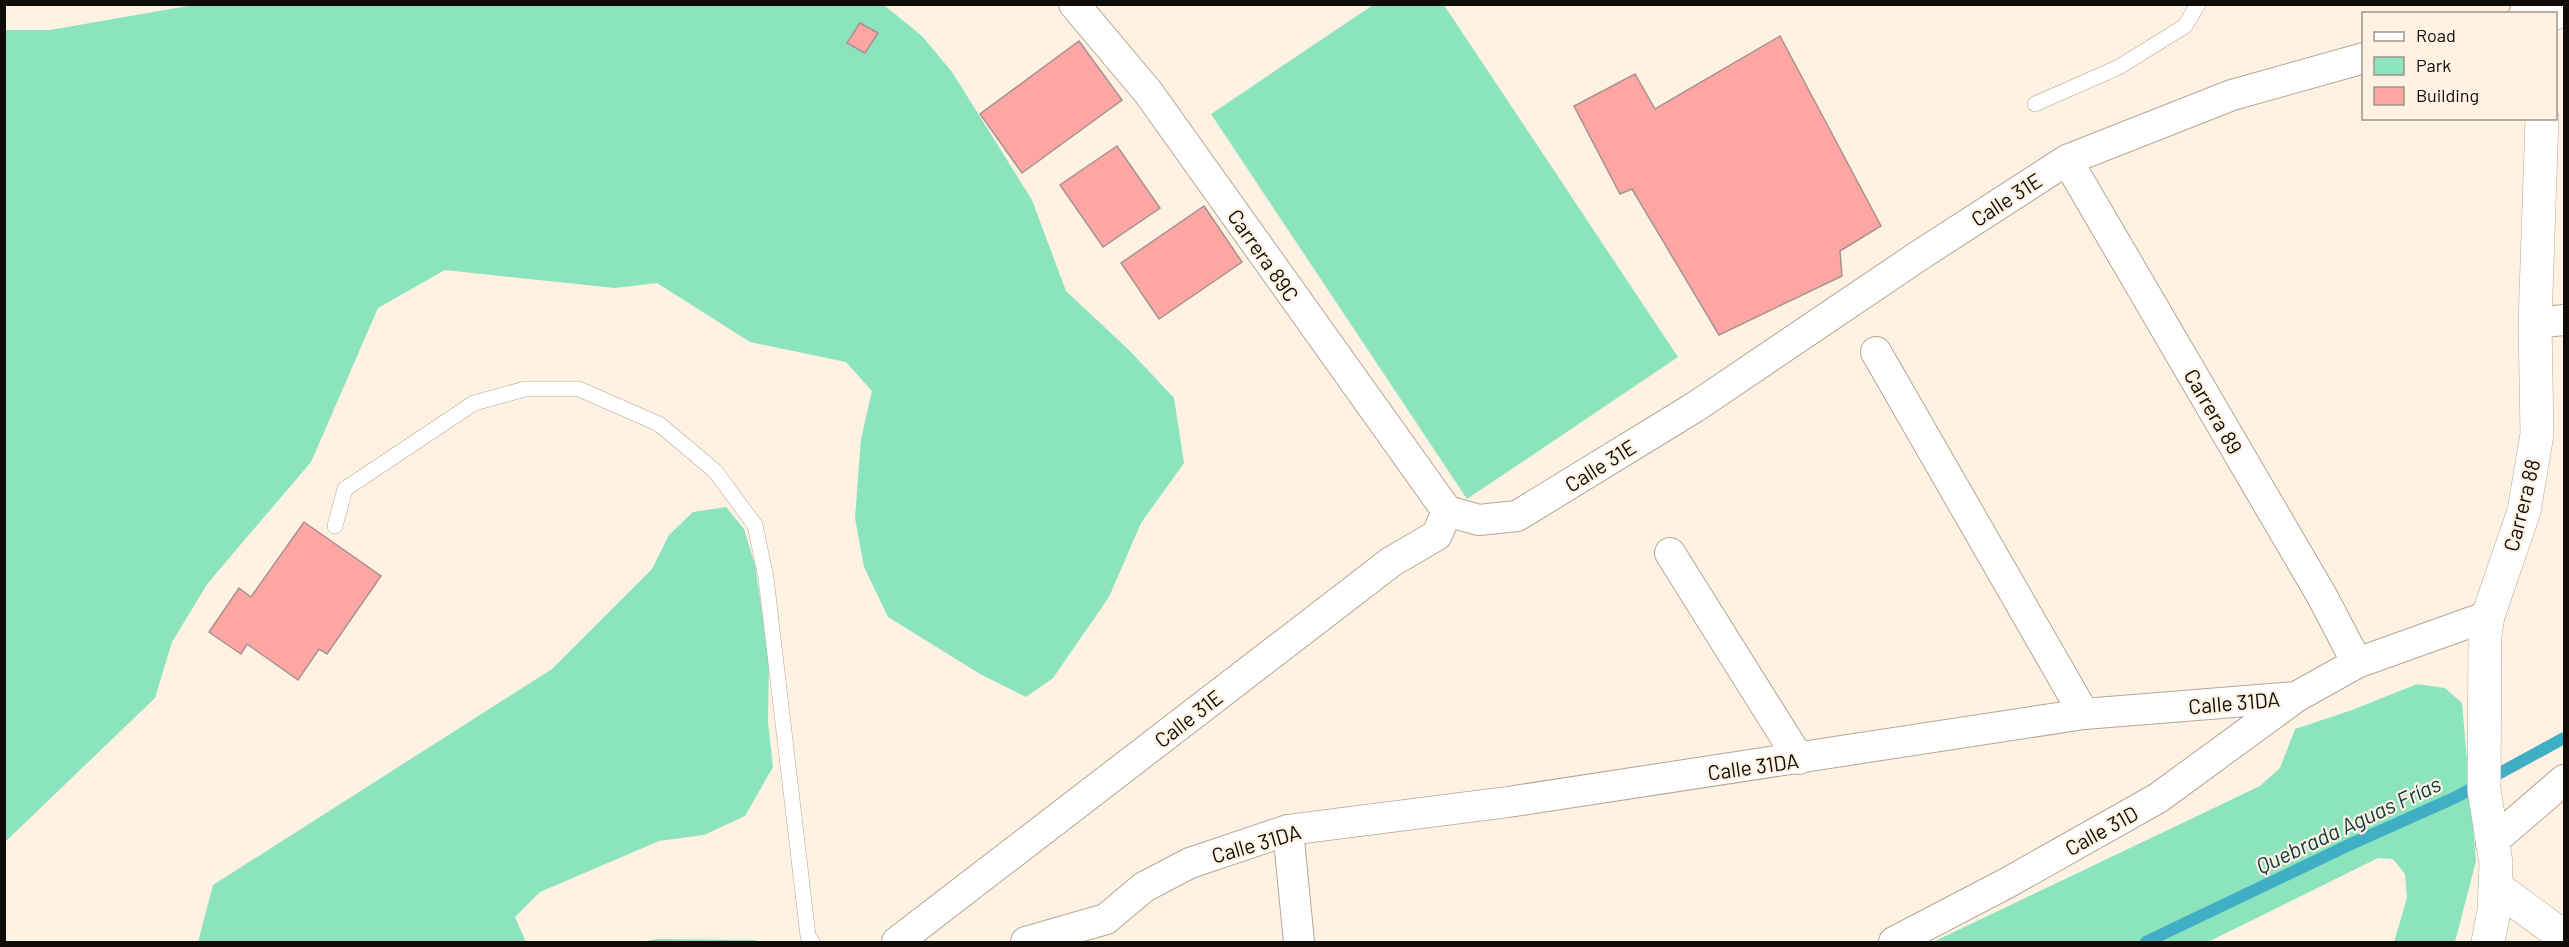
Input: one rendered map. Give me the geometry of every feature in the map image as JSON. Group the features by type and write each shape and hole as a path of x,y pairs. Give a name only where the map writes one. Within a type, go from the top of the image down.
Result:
{"street":[{"name":"Carrera 89C","path":"1074,4 1148,92 1447,511"},
{"path":"2531,12 2554,5"},
{"name":"Calle 31E","path":"897,942 1391,562 1437,535 1447,511 1479,520 1517,516 1695,407 1920,255 2067,160 2232,95 2362,59"},
{"name":"Carrera 88","path":"2488,942 2496,887 2496,863 2484,790 2483,670 2488,616 2524,511 2532,472 2550,321 2542,120"},
{"name":"Carrera 89","path":"2067,160 2316,586 2357,663"},
{"path":"1876,352 2084,714"},
{"path":"1670,554 1799,759"},
{"name":"Calle 31DA","path":"1026,942 1098,931 1144,887 1190,863 1288,830 1508,802 2084,714 2296,697 2357,663 2488,616"},
{"name":"Calle 31D","path":"1894,942 2007,883 2158,798 2296,697"},
{"path":"2491,843 2565,780"},
{"path":"1288,830 1299,942"},
{"path":"2496,887 2565,937"}],"lane":[{"path":"2035,104 2119,67 2185,26 2199,4"},
{"path":"335,526 345,489 474,403 525,389 579,389 589,393 659,424 715,471 755,525 766,578 808,936 812,942"}],"green space":[{"path":"199,4 884,5 922,36 952,72 1032,200 1066,291 1129,350 1174,398 1184,463 1141,523 1109,597 1053,678 1026,697 980,674 888,617 864,567 855,518 861,439 872,391 846,362 750,342 657,283 615,288 445,270 378,308 311,462 208,583 172,642 155,698 5,842 4,30 50,30"},
{"path":"1373,5 1444,5 1678,357 1467,499 1211,114"},
{"path":"726,507 744,529 755,565 769,660 768,722 773,767 745,816 704,835 659,841 540,892 515,917 526,942 198,942 213,885 552,669 652,569 669,535 693,512"},
{"path":"2417,684 2445,688 2462,703 2476,861 2455,942 2394,942 2407,898 2405,874 2393,859 2378,858 2208,942 1933,942 2260,786 2280,768 2295,729 2352,710"},
{"path":"657,939 755,940 759,942 640,942"}],"building":[{"path":"860,23 878,33 865,53 847,43"},
{"path":"1780,36 1881,226 1840,251 1842,276 1719,335 1632,189 1620,194 1574,106 1635,74 1655,109"},
{"path":"1079,41 1122,100 1022,173 980,114"},
{"path":"1117,146 1160,208 1103,247 1060,185"},
{"path":"1204,206 1242,262 1159,319 1121,263"},
{"path":"304,522 381,576 327,654 319,649 298,680 247,644 241,654 209,632 239,588 251,597"}],"waterway":[{"name":"Quebrada Aguas Frías","path":"2146,942 2351,844 2454,798 2564,738"}]}
